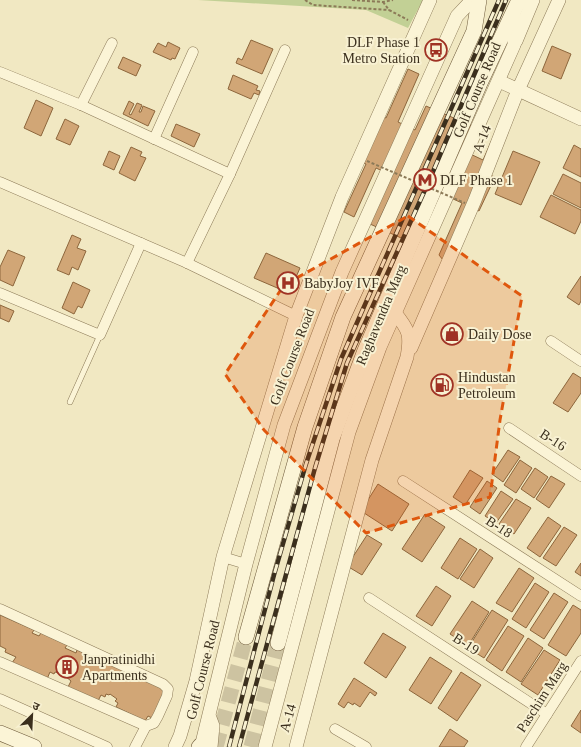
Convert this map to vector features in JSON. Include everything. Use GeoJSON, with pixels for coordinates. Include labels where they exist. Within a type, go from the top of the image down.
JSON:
{"type":"FeatureCollection","features":[{"type":"Feature","properties":{"kind":"main road"},"geometry":{"type":"LineString","coordinates":[[246,637],[304,427],[343,317],[474,31],[479,0]]}},
{"type":"Feature","properties":{"kind":"main road","name":"Raghavendra Marg"},"geometry":{"type":"LineString","coordinates":[[278,643],[332,439],[364,353],[480,83],[516,5]]}},
{"type":"Feature","properties":{"kind":"main road"},"geometry":{"type":"LineString","coordinates":[[0,733],[34,747]]}},
{"type":"Feature","properties":{"kind":"street"},"geometry":{"type":"LineString","coordinates":[[175,747],[196,681],[223,557],[296,316],[342,197],[430,0]]}},
{"type":"Feature","properties":{"kind":"street","name":"Golf Course Road"},"geometry":{"type":"LineString","coordinates":[[203,746],[209,715],[246,564],[284,425],[336,286],[456,18],[472,0]]}},
{"type":"Feature","properties":{"kind":"street"},"geometry":{"type":"LineString","coordinates":[[514,45],[534,0]]}},
{"type":"Feature","properties":{"kind":"street","name":"A-14"},"geometry":{"type":"LineString","coordinates":[[296,747],[372,460],[407,357],[476,200],[518,90],[559,0]]}},
{"type":"Feature","properties":{"kind":"street","name":"Golf Course Road"},"geometry":{"type":"LineString","coordinates":[[264,747],[349,432],[380,347],[514,45],[516,5]]}},
{"type":"Feature","properties":{"kind":"street"},"geometry":{"type":"LineString","coordinates":[[81,105],[112,43]]}},
{"type":"Feature","properties":{"kind":"street"},"geometry":{"type":"LineString","coordinates":[[186,263],[230,174],[285,50]]}},
{"type":"Feature","properties":{"kind":"street"},"geometry":{"type":"LineString","coordinates":[[154,139],[193,52]]}},
{"type":"Feature","properties":{"kind":"street"},"geometry":{"type":"LineString","coordinates":[[0,72],[81,105],[230,174]]}},
{"type":"Feature","properties":{"kind":"street"},"geometry":{"type":"LineString","coordinates":[[499,81],[581,119]]}},
{"type":"Feature","properties":{"kind":"street"},"geometry":{"type":"LineString","coordinates":[[0,182],[186,263],[296,316]]}},
{"type":"Feature","properties":{"kind":"street"},"geometry":{"type":"LineString","coordinates":[[0,293],[100,334],[141,243]]}},
{"type":"Feature","properties":{"kind":"street"},"geometry":{"type":"LineString","coordinates":[[396,313],[407,327],[410,340],[407,357]]}},
{"type":"Feature","properties":{"kind":"street"},"geometry":{"type":"LineString","coordinates":[[551,340],[581,361]]}},
{"type":"Feature","properties":{"kind":"street","name":"B-16"},"geometry":{"type":"LineString","coordinates":[[509,428],[581,476]]}},
{"type":"Feature","properties":{"kind":"street","name":"B-18"},"geometry":{"type":"LineString","coordinates":[[403,481],[581,596]]}},
{"type":"Feature","properties":{"kind":"street"},"geometry":{"type":"LineString","coordinates":[[223,557],[246,564]]}},
{"type":"Feature","properties":{"kind":"street","name":"B-19"},"geometry":{"type":"LineString","coordinates":[[369,598],[547,714]]}},
{"type":"Feature","properties":{"kind":"street"},"geometry":{"type":"LineString","coordinates":[[0,609],[163,684],[168,689],[167,696],[154,723],[146,726],[135,747]]}},
{"type":"Feature","properties":{"kind":"street"},"geometry":{"type":"LineString","coordinates":[[0,662],[146,726]]}},
{"type":"Feature","properties":{"kind":"street","name":"Paschim Marg"},"geometry":{"type":"LineString","coordinates":[[526,747],[580,663]]}},
{"type":"Feature","properties":{"kind":"street"},"geometry":{"type":"LineString","coordinates":[[0,699],[107,747]]}},
{"type":"Feature","properties":{"kind":"street"},"geometry":{"type":"LineString","coordinates":[[335,729],[366,747]]}},
{"type":"Feature","properties":{"kind":"street"},"geometry":{"type":"LineString","coordinates":[[256,747],[262,736],[268,732]]}},
{"type":"Feature","properties":{"kind":"lane"},"geometry":{"type":"LineString","coordinates":[[70,402],[100,334]]}},
{"type":"Feature","properties":{"kind":"path"},"geometry":{"type":"LineString","coordinates":[[305,0],[313,5],[389,10],[418,25]]}},
{"type":"Feature","properties":{"kind":"path"},"geometry":{"type":"LineString","coordinates":[[352,0],[383,2],[393,0]]}},
{"type":"Feature","properties":{"kind":"path"},"geometry":{"type":"LineString","coordinates":[[383,2],[389,10]]}},
{"type":"Feature","properties":{"kind":"path"},"geometry":{"type":"LineString","coordinates":[[367,161],[465,203]]}},
{"type":"Feature","properties":{"kind":"highlighted area"},"geometry":{"type":"Polygon","coordinates":[[[408,216],[522,296],[500,420],[490,497],[366,533],[264,430],[225,374],[284,285],[408,216]]]}},
{"type":"Feature","properties":{"kind":"green space"},"geometry":{"type":"Polygon","coordinates":[[[198,0],[423,0],[408,28],[366,10],[198,0]]]}},
{"type":"Feature","properties":{"kind":"building"},"geometry":{"type":"Polygon","coordinates":[[[251,40],[273,49],[262,74],[236,63],[238,58],[242,60],[251,40]]]}},
{"type":"Feature","properties":{"kind":"building"},"geometry":{"type":"Polygon","coordinates":[[[168,42],[180,48],[175,59],[172,58],[171,60],[153,52],[158,43],[166,47],[168,42]]]}},
{"type":"Feature","properties":{"kind":"building"},"geometry":{"type":"Polygon","coordinates":[[[552,46],[571,54],[561,79],[542,71],[552,46]]]}},
{"type":"Feature","properties":{"kind":"building"},"geometry":{"type":"Polygon","coordinates":[[[123,57],[141,65],[136,76],[118,68],[123,57]]]}},
{"type":"Feature","properties":{"kind":"building"},"geometry":{"type":"Polygon","coordinates":[[[408,69],[419,74],[398,122],[415,130],[426,106],[477,128],[466,152],[483,160],[503,115],[487,174],[495,177],[479,211],[471,207],[443,260],[439,255],[462,203],[451,198],[428,250],[370,224],[391,175],[376,168],[354,217],[344,212],[366,164],[361,162],[381,116],[386,118],[408,69]]]}},
{"type":"Feature","properties":{"kind":"building"},"geometry":{"type":"Polygon","coordinates":[[[233,75],[258,86],[256,90],[260,91],[259,95],[254,93],[251,99],[228,89],[233,75]]]}},
{"type":"Feature","properties":{"kind":"building"},"geometry":{"type":"Polygon","coordinates":[[[36,100],[53,108],[41,136],[24,128],[36,100]]]}},
{"type":"Feature","properties":{"kind":"building"},"geometry":{"type":"Polygon","coordinates":[[[129,101],[134,104],[129,114],[131,115],[137,103],[142,105],[139,112],[141,112],[143,106],[155,111],[148,126],[123,114],[129,101]]]}},
{"type":"Feature","properties":{"kind":"building"},"geometry":{"type":"Polygon","coordinates":[[[65,119],[79,126],[70,145],[56,139],[65,119]]]}},
{"type":"Feature","properties":{"kind":"building"},"geometry":{"type":"Polygon","coordinates":[[[176,124],[200,134],[194,147],[171,136],[176,124]]]}},
{"type":"Feature","properties":{"kind":"building"},"geometry":{"type":"Polygon","coordinates":[[[574,145],[581,149],[581,177],[563,168],[574,145]]]}},
{"type":"Feature","properties":{"kind":"building"},"geometry":{"type":"Polygon","coordinates":[[[131,147],[142,152],[140,156],[146,158],[135,181],[119,173],[131,147]]]}},
{"type":"Feature","properties":{"kind":"building"},"geometry":{"type":"Polygon","coordinates":[[[109,151],[120,156],[114,170],[103,165],[109,151]]]}},
{"type":"Feature","properties":{"kind":"building"},"geometry":{"type":"Polygon","coordinates":[[[513,151],[540,162],[521,205],[495,194],[513,151]]]}},
{"type":"Feature","properties":{"kind":"building"},"geometry":{"type":"Polygon","coordinates":[[[563,174],[581,183],[581,208],[553,194],[563,174]]]}},
{"type":"Feature","properties":{"kind":"building"},"geometry":{"type":"Polygon","coordinates":[[[551,195],[581,210],[581,221],[575,234],[540,217],[551,195]]]}},
{"type":"Feature","properties":{"kind":"building"},"geometry":{"type":"Polygon","coordinates":[[[72,235],[81,239],[77,248],[86,251],[78,270],[72,267],[69,275],[57,270],[72,235]]]}},
{"type":"Feature","properties":{"kind":"building"},"geometry":{"type":"Polygon","coordinates":[[[8,250],[25,257],[13,286],[0,280],[0,267],[8,250]]]}},
{"type":"Feature","properties":{"kind":"building"},"geometry":{"type":"Polygon","coordinates":[[[266,253],[300,268],[289,293],[254,278],[266,253]]]}},
{"type":"Feature","properties":{"kind":"building"},"geometry":{"type":"Polygon","coordinates":[[[581,276],[581,301],[579,305],[567,297],[581,276]]]}},
{"type":"Feature","properties":{"kind":"building"},"geometry":{"type":"Polygon","coordinates":[[[73,282],[90,290],[82,308],[78,306],[74,314],[62,308],[73,282]]]}},
{"type":"Feature","properties":{"kind":"building"},"geometry":{"type":"Polygon","coordinates":[[[0,305],[14,311],[9,322],[0,318],[0,305]]]}},
{"type":"Feature","properties":{"kind":"building"},"geometry":{"type":"Polygon","coordinates":[[[573,373],[581,378],[581,393],[568,412],[553,403],[573,373]]]}},
{"type":"Feature","properties":{"kind":"building"},"geometry":{"type":"Polygon","coordinates":[[[508,450],[520,457],[503,482],[492,474],[508,450]]]}},
{"type":"Feature","properties":{"kind":"building"},"geometry":{"type":"Polygon","coordinates":[[[520,460],[532,468],[516,493],[504,485],[520,460]]]}},
{"type":"Feature","properties":{"kind":"building"},"geometry":{"type":"Polygon","coordinates":[[[535,468],[548,477],[534,498],[521,489],[535,468]]]}},
{"type":"Feature","properties":{"kind":"building"},"geometry":{"type":"Polygon","coordinates":[[[470,470],[483,478],[465,505],[453,497],[470,470]]]}},
{"type":"Feature","properties":{"kind":"building"},"geometry":{"type":"Polygon","coordinates":[[[551,476],[565,484],[549,508],[536,499],[551,476]]]}},
{"type":"Feature","properties":{"kind":"building"},"geometry":{"type":"Polygon","coordinates":[[[487,481],[497,488],[480,514],[470,507],[487,481]]]}},
{"type":"Feature","properties":{"kind":"building"},"geometry":{"type":"Polygon","coordinates":[[[378,484],[409,504],[392,531],[361,511],[378,484]]]}},
{"type":"Feature","properties":{"kind":"building"},"geometry":{"type":"Polygon","coordinates":[[[501,491],[513,499],[496,523],[485,516],[501,491]]]}},
{"type":"Feature","properties":{"kind":"building"},"geometry":{"type":"Polygon","coordinates":[[[516,499],[531,508],[514,534],[499,524],[516,499]]]}},
{"type":"Feature","properties":{"kind":"building"},"geometry":{"type":"Polygon","coordinates":[[[425,514],[445,527],[422,562],[402,549],[425,514]]]}},
{"type":"Feature","properties":{"kind":"building"},"geometry":{"type":"Polygon","coordinates":[[[548,517],[561,526],[540,557],[527,548],[548,517]]]}},
{"type":"Feature","properties":{"kind":"building"},"geometry":{"type":"Polygon","coordinates":[[[564,527],[577,535],[556,566],[543,558],[564,527]]]}},
{"type":"Feature","properties":{"kind":"building"},"geometry":{"type":"Polygon","coordinates":[[[367,535],[382,544],[362,575],[347,566],[367,535]]]}},
{"type":"Feature","properties":{"kind":"building"},"geometry":{"type":"Polygon","coordinates":[[[460,538],[477,549],[458,579],[441,568],[460,538]]]}},
{"type":"Feature","properties":{"kind":"building"},"geometry":{"type":"Polygon","coordinates":[[[480,549],[493,558],[474,588],[460,579],[480,549]]]}},
{"type":"Feature","properties":{"kind":"building"},"geometry":{"type":"Polygon","coordinates":[[[581,563],[581,576],[575,572],[581,563]]]}},
{"type":"Feature","properties":{"kind":"building"},"geometry":{"type":"Polygon","coordinates":[[[519,568],[534,578],[512,612],[496,603],[519,568]]]}},
{"type":"Feature","properties":{"kind":"building"},"geometry":{"type":"Polygon","coordinates":[[[535,583],[549,592],[526,628],[512,619],[535,583]]]}},
{"type":"Feature","properties":{"kind":"building"},"geometry":{"type":"Polygon","coordinates":[[[436,586],[451,596],[432,626],[416,616],[436,586]]]}},
{"type":"Feature","properties":{"kind":"building"},"geometry":{"type":"Polygon","coordinates":[[[554,593],[568,602],[544,639],[530,630],[554,593]]]}},
{"type":"Feature","properties":{"kind":"building"},"geometry":{"type":"Polygon","coordinates":[[[472,601],[489,612],[468,646],[450,634],[472,601]]]}},
{"type":"Feature","properties":{"kind":"building"},"geometry":{"type":"Polygon","coordinates":[[[573,605],[581,610],[581,633],[566,656],[548,645],[573,605]]]}},
{"type":"Feature","properties":{"kind":"building"},"geometry":{"type":"Polygon","coordinates":[[[492,610],[508,620],[484,658],[468,648],[492,610]]]}},
{"type":"Feature","properties":{"kind":"building","name":"Janpratinidhi Apartments"},"geometry":{"type":"Polygon","coordinates":[[[0,615],[34,630],[32,633],[39,636],[41,633],[67,645],[65,648],[76,653],[77,650],[122,670],[120,673],[124,675],[126,671],[165,690],[152,718],[148,716],[145,721],[116,707],[118,703],[115,701],[117,699],[110,694],[106,694],[105,697],[101,695],[98,701],[68,687],[71,681],[65,676],[66,674],[60,671],[59,673],[55,672],[54,674],[50,672],[47,679],[12,663],[16,657],[5,652],[6,649],[0,646],[0,615]]]}},
{"type":"Feature","properties":{"kind":"building"},"geometry":{"type":"Polygon","coordinates":[[[508,626],[524,636],[502,671],[486,660],[508,626]]]}},
{"type":"Feature","properties":{"kind":"building"},"geometry":{"type":"Polygon","coordinates":[[[383,633],[406,647],[386,678],[364,663],[383,633]]]}},
{"type":"Feature","properties":{"kind":"building"},"geometry":{"type":"Polygon","coordinates":[[[528,638],[543,648],[521,682],[506,672],[528,638]]]}},
{"type":"Feature","properties":{"kind":"building"},"geometry":{"type":"Polygon","coordinates":[[[544,650],[560,660],[538,695],[521,684],[544,650]]]}},
{"type":"Feature","properties":{"kind":"building"},"geometry":{"type":"Polygon","coordinates":[[[430,657],[452,671],[431,704],[409,690],[430,657]]]}},
{"type":"Feature","properties":{"kind":"building"},"geometry":{"type":"Polygon","coordinates":[[[461,672],[481,685],[457,721],[438,708],[461,672]]]}},
{"type":"Feature","properties":{"kind":"building"},"geometry":{"type":"Polygon","coordinates":[[[354,678],[377,693],[375,696],[370,692],[360,707],[354,703],[353,705],[348,702],[344,708],[338,704],[354,678]]]}},
{"type":"Feature","properties":{"kind":"building"},"geometry":{"type":"Polygon","coordinates":[[[581,710],[581,733],[571,726],[581,710]]]}},
{"type":"Feature","properties":{"kind":"building"},"geometry":{"type":"Polygon","coordinates":[[[450,729],[468,741],[464,747],[439,747],[450,729]]]}},
{"type":"Feature","properties":{"kind":"tunnel"},"geometry":{"type":"LineString","coordinates":[[216,747],[246,637]]}},
{"type":"Feature","properties":{"kind":"tunnel"},"geometry":{"type":"LineString","coordinates":[[251,747],[278,643]]}},
{"type":"Feature","properties":{"kind":"railway"},"geometry":{"type":"LineString","coordinates":[[229,747],[274,575],[306,464],[341,359],[499,0]]}},
{"type":"Feature","properties":{"kind":"railway"},"geometry":{"type":"LineString","coordinates":[[239,747],[315,468],[347,363],[429,181],[506,0]]}},
{"type":"Feature","properties":{"kind":"place","name":"DLF Phase 1 Metro Station"},"geometry":{"type":"Point","coordinates":[436,50]}},
{"type":"Feature","properties":{"kind":"place","name":"DLF Phase 1"},"geometry":{"type":"Point","coordinates":[425,180]}},
{"type":"Feature","properties":{"kind":"place","name":"BabyJoy IVF"},"geometry":{"type":"Point","coordinates":[288,283]}},
{"type":"Feature","properties":{"kind":"place","name":"Daily Dose"},"geometry":{"type":"Point","coordinates":[452,334]}},
{"type":"Feature","properties":{"kind":"place","name":"Hindustan Petroleum"},"geometry":{"type":"Point","coordinates":[442,385]}},
{"type":"Feature","properties":{"kind":"place","name":"Janpratinidhi Apartments"},"geometry":{"type":"Point","coordinates":[67,667]}}]}
